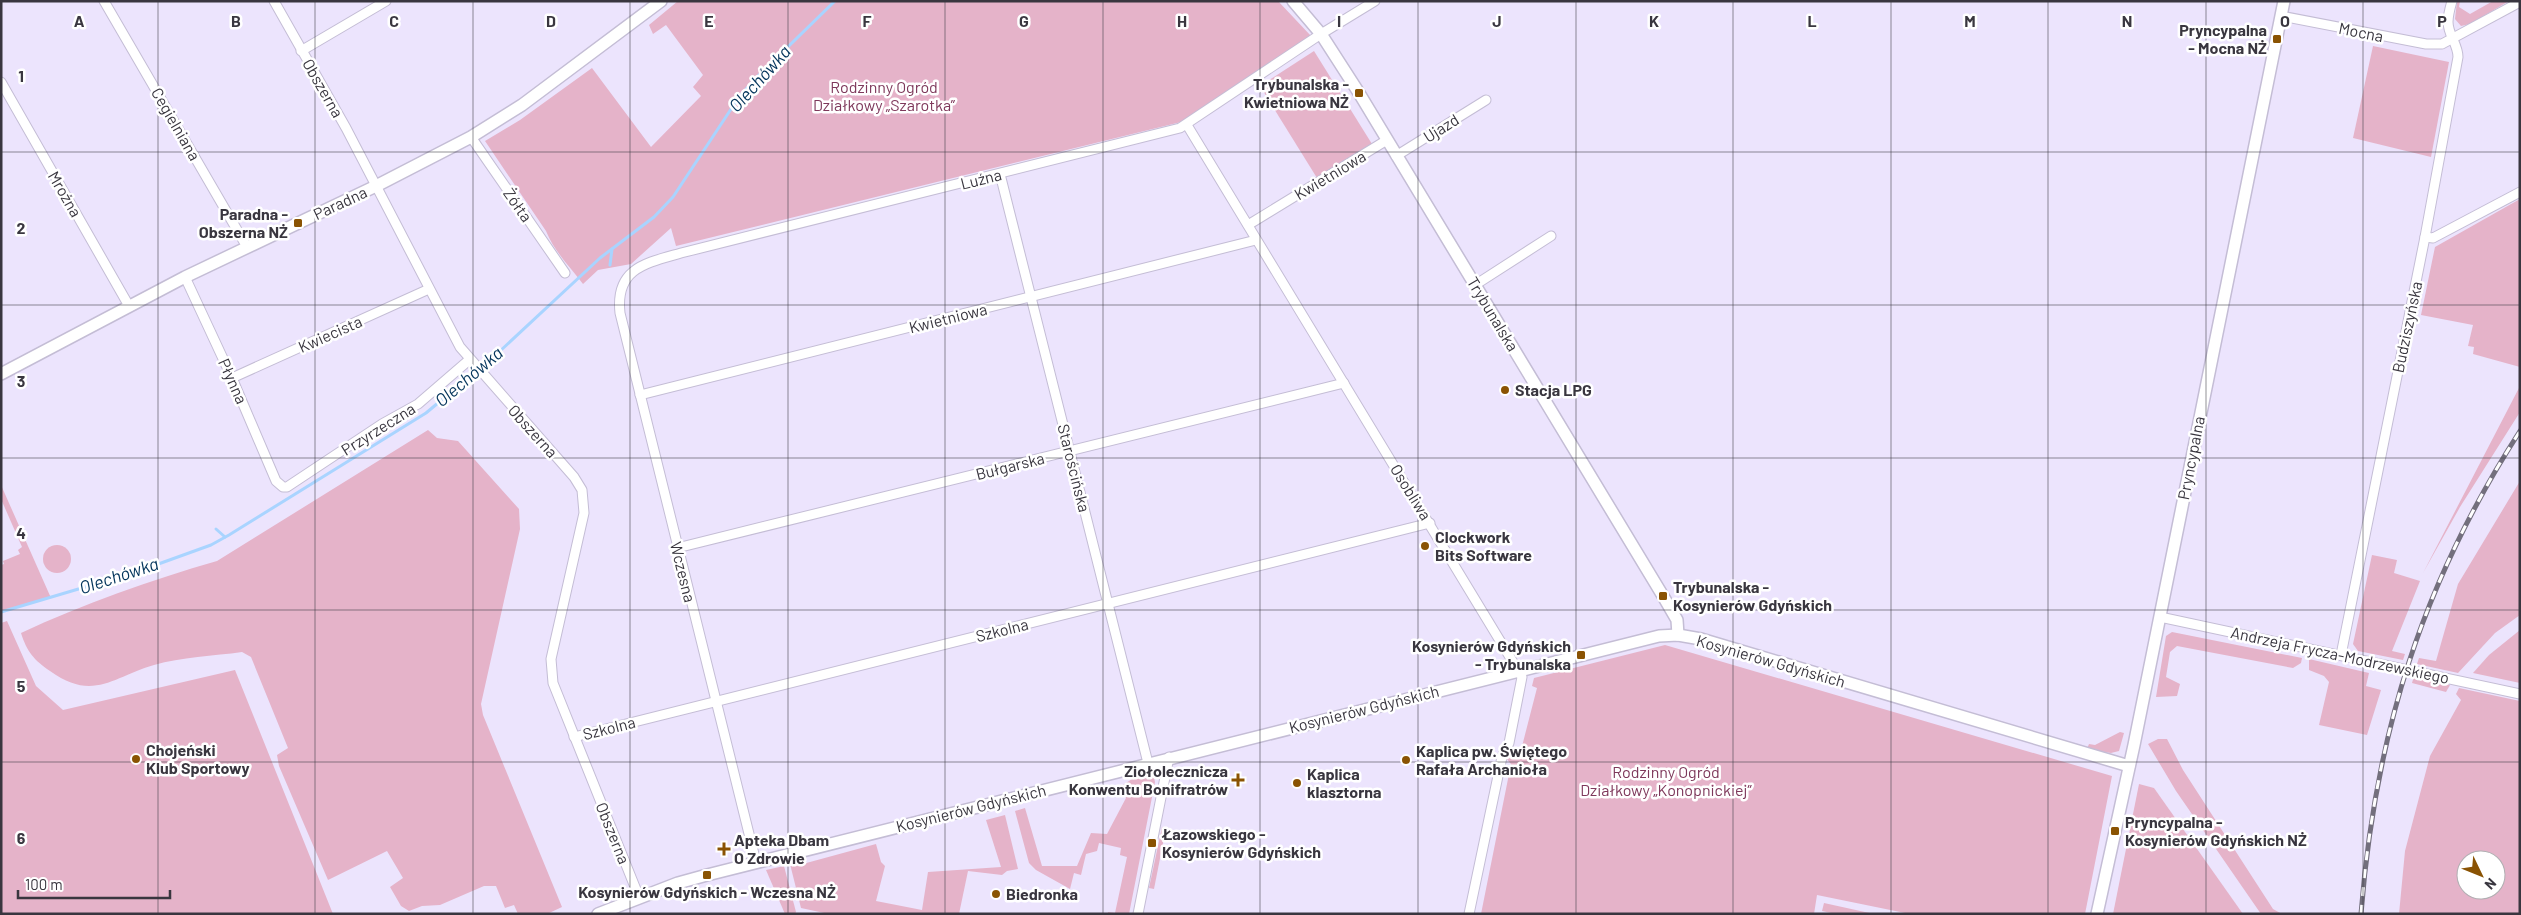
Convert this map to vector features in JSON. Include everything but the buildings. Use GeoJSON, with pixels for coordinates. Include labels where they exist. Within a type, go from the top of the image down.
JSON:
{"type":"FeatureCollection","features":[{"type":"Feature","properties":{"kind":"street","name":"Cegielniana"},"geometry":{"type":"LineString","coordinates":[[104,1],[247,247]]}},
{"type":"Feature","properties":{"kind":"street","name":"Obszerna"},"geometry":{"type":"LineString","coordinates":[[274,1],[346,128],[452,334],[471,362],[574,477],[584,498],[584,513],[551,659],[553,683],[639,897]]}},
{"type":"Feature","properties":{"kind":"street"},"geometry":{"type":"LineString","coordinates":[[301,51],[386,1]]}},
{"type":"Feature","properties":{"kind":"street","name":"Paradna"},"geometry":{"type":"LineString","coordinates":[[1,374],[185,277],[376,186],[471,137],[529,100],[661,1]]}},
{"type":"Feature","properties":{"kind":"street","name":"Trybunalska"},"geometry":{"type":"LineString","coordinates":[[1293,1],[1321,34],[1475,284],[1664,596],[1676,620],[1678,635]]}},
{"type":"Feature","properties":{"kind":"street","name":"Luźna"},"geometry":{"type":"LineString","coordinates":[[624,281],[637,268],[681,253],[1000,174],[1187,125],[1321,34],[1375,1]]}},
{"type":"Feature","properties":{"kind":"street","name":"Pryncypalna"},"geometry":{"type":"LineString","coordinates":[[2097,914],[2160,617],[2284,1]]}},
{"type":"Feature","properties":{"kind":"street","name":"Budziszyńska"},"geometry":{"type":"LineString","coordinates":[[2342,655],[2425,237],[2458,57],[2458,47],[2448,21],[2452,1]]}},
{"type":"Feature","properties":{"kind":"street"},"geometry":{"type":"LineString","coordinates":[[2453,38],[2520,2]]}},
{"type":"Feature","properties":{"kind":"street","name":"Mocna"},"geometry":{"type":"LineString","coordinates":[[2281,16],[2426,44],[2442,44],[2453,38]]}},
{"type":"Feature","properties":{"kind":"street","name":"Mroźna"},"geometry":{"type":"LineString","coordinates":[[1,82],[129,306]]}},
{"type":"Feature","properties":{"kind":"street","name":"Ujazd"},"geometry":{"type":"LineString","coordinates":[[1396,156],[1486,100]]}},
{"type":"Feature","properties":{"kind":"street","name":"Osobliwa"},"geometry":{"type":"LineString","coordinates":[[1187,125],[1519,670],[1523,681],[1508,742],[1502,757],[1469,914]]}},
{"type":"Feature","properties":{"kind":"street","name":"Żółta"},"geometry":{"type":"LineString","coordinates":[[471,137],[565,273]]}},
{"type":"Feature","properties":{"kind":"street","name":"Kwietniowa"},"geometry":{"type":"LineString","coordinates":[[1248,225],[1387,140]]}},
{"type":"Feature","properties":{"kind":"street","name":"Starościńska"},"geometry":{"type":"LineString","coordinates":[[1000,174],[1148,763]]}},
{"type":"Feature","properties":{"kind":"street"},"geometry":{"type":"LineString","coordinates":[[2425,237],[2433,238],[2520,192]]}},
{"type":"Feature","properties":{"kind":"street"},"geometry":{"type":"LineString","coordinates":[[1475,284],[1551,236]]}},
{"type":"Feature","properties":{"kind":"street","name":"Kwietniowa"},"geometry":{"type":"LineString","coordinates":[[640,395],[1256,240]]}},
{"type":"Feature","properties":{"kind":"street","name":"Płynna"},"geometry":{"type":"LineString","coordinates":[[185,277],[232,378],[276,481],[280,486]]}},
{"type":"Feature","properties":{"kind":"street","name":"Wczesna"},"geometry":{"type":"LineString","coordinates":[[624,281],[619,303],[620,313],[756,862]]}},
{"type":"Feature","properties":{"kind":"street","name":"Kwiecista"},"geometry":{"type":"LineString","coordinates":[[232,378],[429,290]]}},
{"type":"Feature","properties":{"kind":"street","name":"Przyrzeczna"},"geometry":{"type":"LineString","coordinates":[[280,486],[287,487],[382,424],[418,404],[471,362]]}},
{"type":"Feature","properties":{"kind":"street","name":"Bułgarska"},"geometry":{"type":"LineString","coordinates":[[677,548],[1344,383]]}},
{"type":"Feature","properties":{"kind":"street","name":"Szkolna"},"geometry":{"type":"LineString","coordinates":[[574,737],[1430,524]]}},
{"type":"Feature","properties":{"kind":"street","name":"Andrzeja Frycza-Modrzewskiego"},"geometry":{"type":"LineString","coordinates":[[2160,617],[2520,694]]}},
{"type":"Feature","properties":{"kind":"street","name":"Kosynierów Gdyńskich"},"geometry":{"type":"LineString","coordinates":[[598,914],[678,883],[756,862],[1638,640],[1678,635],[1700,639],[2129,766]]}},
{"type":"Feature","properties":{"kind":"street"},"geometry":{"type":"LineString","coordinates":[[1138,914],[1169,757]]}},
{"type":"Feature","properties":{"kind":"green space","name":"Rodzinny Ogród Działkowy „Szarotka”"},"geometry":{"type":"Polygon","coordinates":[[[678,1],[1278,1],[1311,36],[1185,121],[676,246],[671,228],[631,264],[598,270],[583,284],[558,252],[546,231],[485,141],[520,120],[592,68],[651,147],[701,96],[693,87],[703,75],[666,25],[653,34],[649,25],[678,1]]]}},
{"type":"Feature","properties":{"kind":"green space"},"geometry":{"type":"Polygon","coordinates":[[[2457,1],[2460,1],[2459,7],[2470,14],[2493,1],[2509,1],[2470,24],[2461,26],[2455,19],[2457,1]]]}},
{"type":"Feature","properties":{"kind":"green space"},"geometry":{"type":"Polygon","coordinates":[[[2373,46],[2449,62],[2431,157],[2353,138],[2373,46]]]}},
{"type":"Feature","properties":{"kind":"green space"},"geometry":{"type":"Polygon","coordinates":[[[1314,51],[1372,144],[1317,178],[1260,86],[1314,51]]]}},
{"type":"Feature","properties":{"kind":"green space"},"geometry":{"type":"Polygon","coordinates":[[[2520,199],[2520,367],[2473,354],[2474,347],[2468,346],[2473,325],[2421,315],[2435,247],[2520,199]]]}},
{"type":"Feature","properties":{"kind":"green space"},"geometry":{"type":"Polygon","coordinates":[[[2520,386],[2520,412],[2460,507],[2423,573],[2520,386]]]}},
{"type":"Feature","properties":{"kind":"green space"},"geometry":{"type":"Polygon","coordinates":[[[428,430],[437,438],[458,441],[519,509],[520,529],[481,704],[483,715],[562,907],[547,914],[518,914],[514,905],[505,908],[496,886],[484,886],[440,905],[422,906],[409,911],[401,906],[390,887],[403,878],[387,851],[328,880],[279,766],[277,755],[288,748],[251,657],[242,652],[164,662],[103,684],[79,685],[65,680],[40,663],[32,655],[21,633],[118,593],[217,561],[428,430]]]}},
{"type":"Feature","properties":{"kind":"green space"},"geometry":{"type":"Polygon","coordinates":[[[2520,481],[2520,615],[2495,633],[2458,673],[2417,664],[2419,658],[2436,661],[2458,584],[2520,481]]]}},
{"type":"Feature","properties":{"kind":"green space"},"geometry":{"type":"Polygon","coordinates":[[[1,485],[51,598],[1,611],[1,565],[4,564],[3,561],[20,554],[18,550],[22,547],[1,499],[1,485]]]}},
{"type":"Feature","properties":{"kind":"green space"},"geometry":{"type":"Polygon","coordinates":[[[57,545],[67,549],[71,559],[67,569],[57,573],[47,569],[43,559],[47,549],[57,545]]]}},
{"type":"Feature","properties":{"kind":"green space"},"geometry":{"type":"Polygon","coordinates":[[[2372,555],[2397,560],[2394,573],[2420,581],[2392,651],[2405,654],[2403,660],[2358,651],[2353,644],[2372,555]]]}},
{"type":"Feature","properties":{"kind":"green space","name":"Chojeński Klub Sportowy"},"geometry":{"type":"Polygon","coordinates":[[[7,621],[36,686],[63,710],[235,670],[333,914],[1,914],[1,623],[7,621]]]}},
{"type":"Feature","properties":{"kind":"green space"},"geometry":{"type":"Polygon","coordinates":[[[2520,630],[2520,683],[2473,673],[2489,655],[2520,630]]]}},
{"type":"Feature","properties":{"kind":"green space"},"geometry":{"type":"Polygon","coordinates":[[[2172,632],[2302,658],[2301,663],[2293,668],[2177,646],[2170,652],[2166,677],[2180,684],[2177,696],[2156,697],[2166,636],[2172,632]]]}},
{"type":"Feature","properties":{"kind":"green space","name":"Rodzinny Ogród Działkowy „Konopnickiej”"},"geometry":{"type":"Polygon","coordinates":[[[1665,645],[2112,776],[2085,914],[1910,914],[1817,895],[1814,914],[1481,914],[1511,764],[1505,757],[1508,755],[1519,758],[1537,688],[1532,686],[1534,678],[1665,645]]]}},
{"type":"Feature","properties":{"kind":"green space"},"geometry":{"type":"Polygon","coordinates":[[[2309,659],[2369,673],[2366,686],[2381,690],[2367,735],[2319,725],[2329,682],[2324,676],[2309,670],[2309,659]]]}},
{"type":"Feature","properties":{"kind":"green space"},"geometry":{"type":"Polygon","coordinates":[[[2414,676],[2450,685],[2446,692],[2412,683],[2414,676]]]}},
{"type":"Feature","properties":{"kind":"green space"},"geometry":{"type":"Polygon","coordinates":[[[2459,688],[2520,701],[2520,914],[2399,914],[2405,851],[2430,756],[2461,700],[2456,694],[2459,688]]]}},
{"type":"Feature","properties":{"kind":"green space"},"geometry":{"type":"Polygon","coordinates":[[[2120,732],[2124,733],[2119,751],[2111,753],[2087,749],[2089,744],[2095,745],[2120,732]]]}},
{"type":"Feature","properties":{"kind":"green space"},"geometry":{"type":"Polygon","coordinates":[[[2158,739],[2167,739],[2183,770],[2273,909],[2282,914],[2261,914],[2176,791],[2148,744],[2158,739]]]}},
{"type":"Feature","properties":{"kind":"green space"},"geometry":{"type":"Polygon","coordinates":[[[1148,775],[1154,778],[1155,782],[1129,914],[1108,914],[1108,912],[1115,913],[1127,857],[1120,855],[1121,848],[1099,843],[1097,851],[1086,854],[1081,875],[1074,873],[1070,889],[1036,870],[1029,863],[1015,811],[1025,808],[1042,866],[1077,866],[1091,833],[1107,834],[1126,798],[1123,785],[1132,779],[1148,775]]]}},
{"type":"Feature","properties":{"kind":"green space"},"geometry":{"type":"Polygon","coordinates":[[[2139,784],[2154,788],[2243,914],[2113,914],[2139,784]]]}},
{"type":"Feature","properties":{"kind":"green space"},"geometry":{"type":"Polygon","coordinates":[[[1005,815],[1018,869],[1007,871],[1002,875],[968,871],[959,914],[829,914],[801,908],[790,864],[799,865],[876,844],[881,862],[885,866],[876,901],[922,910],[928,872],[1001,867],[986,820],[1005,815]]]}},
{"type":"Feature","properties":{"kind":"green space"},"geometry":{"type":"Polygon","coordinates":[[[1162,827],[1166,828],[1154,889],[1149,888],[1162,827]]]}},
{"type":"Feature","properties":{"kind":"green space"},"geometry":{"type":"Polygon","coordinates":[[[784,866],[795,914],[785,914],[766,870],[784,866]]]}},
{"type":"Feature","properties":{"kind":"green space"},"geometry":{"type":"Polygon","coordinates":[[[1824,903],[1874,914],[1836,914],[1822,911],[1824,903]]]}},
{"type":"Feature","properties":{"kind":"waterway","name":"Olechówka"},"geometry":{"type":"LineString","coordinates":[[1,612],[139,571],[211,545],[426,413],[499,352],[600,258],[654,217],[673,197],[739,97],[835,1]]}},
{"type":"Feature","properties":{"kind":"waterway"},"geometry":{"type":"LineString","coordinates":[[610,265],[612,249]]}},
{"type":"Feature","properties":{"kind":"waterway"},"geometry":{"type":"LineString","coordinates":[[216,529],[225,537]]}},
{"type":"Feature","properties":{"kind":"railway"},"geometry":{"type":"LineString","coordinates":[[2361,914],[2368,848],[2378,784],[2392,722],[2409,662],[2430,603],[2456,545],[2486,488],[2520,431]]}},
{"type":"Feature","properties":{"kind":"place","name":"Pryncypalna - Mocna NŻ"},"geometry":{"type":"Point","coordinates":[2277,39]}},
{"type":"Feature","properties":{"kind":"place","name":"Trybunalska - Kwietniowa NŻ"},"geometry":{"type":"Point","coordinates":[1359,93]}},
{"type":"Feature","properties":{"kind":"place","name":"Paradna - Obszerna NŻ"},"geometry":{"type":"Point","coordinates":[298,223]}},
{"type":"Feature","properties":{"kind":"place","name":"Stacja LPG"},"geometry":{"type":"Point","coordinates":[1505,390]}},
{"type":"Feature","properties":{"kind":"place","name":"Clockwork Bits Software"},"geometry":{"type":"Point","coordinates":[1425,546]}},
{"type":"Feature","properties":{"kind":"place","name":"Trybunalska - Kosynierów Gdyńskich"},"geometry":{"type":"Point","coordinates":[1663,596]}},
{"type":"Feature","properties":{"kind":"place","name":"Kosynierów Gdyńskich - Trybunalska"},"geometry":{"type":"Point","coordinates":[1581,655]}},
{"type":"Feature","properties":{"kind":"place","name":"Chojeński Klub Sportowy"},"geometry":{"type":"Point","coordinates":[136,759]}},
{"type":"Feature","properties":{"kind":"place","name":"Kaplica pw. Świętego Rafała Archanioła"},"geometry":{"type":"Point","coordinates":[1406,760]}},
{"type":"Feature","properties":{"kind":"place","name":"Ziołolecznicza Konwentu Bonifratrów"},"geometry":{"type":"Point","coordinates":[1238,780]}},
{"type":"Feature","properties":{"kind":"place","name":"Kaplica klasztorna"},"geometry":{"type":"Point","coordinates":[1297,783]}},
{"type":"Feature","properties":{"kind":"place","name":"Pryncypalna - Kosynierów Gdyńskich NŻ"},"geometry":{"type":"Point","coordinates":[2115,831]}},
{"type":"Feature","properties":{"kind":"place","name":"Łazowskiego - Kosynierów Gdyńskich"},"geometry":{"type":"Point","coordinates":[1152,843]}},
{"type":"Feature","properties":{"kind":"place","name":"Apteka Dbam O Zdrowie"},"geometry":{"type":"Point","coordinates":[724,849]}},
{"type":"Feature","properties":{"kind":"place","name":"Kosynierów Gdyńskich - Wczesna NŻ"},"geometry":{"type":"Point","coordinates":[707,875]}},
{"type":"Feature","properties":{"kind":"place","name":"Biedronka"},"geometry":{"type":"Point","coordinates":[996,894]}}]}
